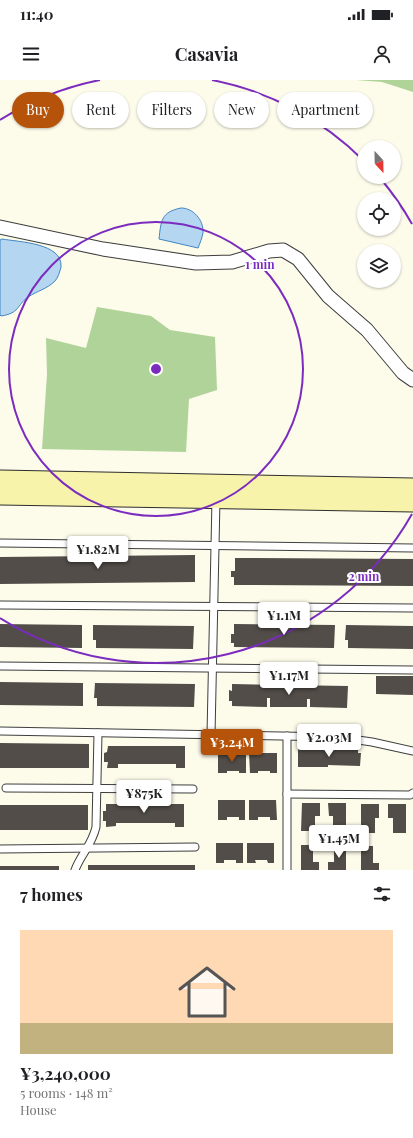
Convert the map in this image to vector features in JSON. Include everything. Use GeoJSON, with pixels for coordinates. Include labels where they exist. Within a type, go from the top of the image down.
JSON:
{"type":"FeatureCollection","features":[{"type":"Feature","properties":{"kind":"main road"},"geometry":{"type":"LineString","coordinates":[[0,480],[413,488]]}},
{"type":"Feature","properties":{"kind":"main road"},"geometry":{"type":"LineString","coordinates":[[0,495],[413,502]]}},
{"type":"Feature","properties":{"kind":"street"},"geometry":{"type":"LineString","coordinates":[[0,227],[103,249],[196,263],[232,262],[269,251],[282,250],[298,259],[328,296],[367,330],[403,373],[413,380]]}},
{"type":"Feature","properties":{"kind":"lane"},"geometry":{"type":"LineString","coordinates":[[211,735],[216,499]]}},
{"type":"Feature","properties":{"kind":"lane"},"geometry":{"type":"LineString","coordinates":[[0,543],[413,548]]}},
{"type":"Feature","properties":{"kind":"lane"},"geometry":{"type":"LineString","coordinates":[[0,605],[413,608]]}},
{"type":"Feature","properties":{"kind":"lane"},"geometry":{"type":"LineString","coordinates":[[0,666],[413,670]]}},
{"type":"Feature","properties":{"kind":"lane"},"geometry":{"type":"LineString","coordinates":[[0,731],[348,738],[413,751]]}},
{"type":"Feature","properties":{"kind":"lane"},"geometry":{"type":"LineString","coordinates":[[75,870],[95,833],[97,821],[98,733]]}},
{"type":"Feature","properties":{"kind":"lane"},"geometry":{"type":"LineString","coordinates":[[287,736],[287,870]]}},
{"type":"Feature","properties":{"kind":"lane"},"geometry":{"type":"LineString","coordinates":[[6,788],[193,789]]}},
{"type":"Feature","properties":{"kind":"lane"},"geometry":{"type":"LineString","coordinates":[[287,794],[410,795],[413,793]]}},
{"type":"Feature","properties":{"kind":"lane"},"geometry":{"type":"LineString","coordinates":[[0,849],[195,847]]}},
{"type":"Feature","properties":{"kind":"green space"},"geometry":{"type":"Polygon","coordinates":[[[356,80],[413,80],[413,92],[382,82],[356,80]]]}},
{"type":"Feature","properties":{"kind":"green space"},"geometry":{"type":"Polygon","coordinates":[[[97,307],[151,316],[170,330],[215,337],[217,390],[189,399],[186,452],[42,449],[47,374],[46,338],[86,348],[97,307]]]}},
{"type":"Feature","properties":{"kind":"water"},"geometry":{"type":"Polygon","coordinates":[[[181,208],[190,210],[200,219],[203,233],[198,248],[159,239],[160,227],[163,218],[169,212],[181,208]]]}},
{"type":"Feature","properties":{"kind":"water"},"geometry":{"type":"Polygon","coordinates":[[[2,239],[29,243],[48,248],[60,259],[61,267],[57,278],[52,284],[28,297],[12,313],[1,316],[0,240],[2,239]]]}},
{"type":"Feature","properties":{"kind":"building"},"geometry":{"type":"Polygon","coordinates":[[[195,555],[195,582],[0,584],[0,557],[195,555]]]}},
{"type":"Feature","properties":{"kind":"building"},"geometry":{"type":"Polygon","coordinates":[[[235,558],[413,559],[413,586],[234,585],[234,577],[231,577],[231,571],[235,571],[235,558]]]}},
{"type":"Feature","properties":{"kind":"building"},"geometry":{"type":"Polygon","coordinates":[[[0,624],[82,625],[82,648],[0,647],[0,624]]]}},
{"type":"Feature","properties":{"kind":"building"},"geometry":{"type":"Polygon","coordinates":[[[234,624],[335,625],[334,648],[234,647],[234,643],[231,643],[231,634],[234,634],[234,624]]]}},
{"type":"Feature","properties":{"kind":"building"},"geometry":{"type":"Polygon","coordinates":[[[93,625],[194,626],[193,649],[96,648],[96,640],[93,640],[93,625]]]}},
{"type":"Feature","properties":{"kind":"building"},"geometry":{"type":"Polygon","coordinates":[[[346,625],[413,626],[413,649],[348,648],[348,640],[345,640],[346,625]]]}},
{"type":"Feature","properties":{"kind":"building"},"geometry":{"type":"Polygon","coordinates":[[[376,676],[413,676],[413,695],[376,694],[376,676]]]}},
{"type":"Feature","properties":{"kind":"building"},"geometry":{"type":"Polygon","coordinates":[[[0,682],[83,683],[83,706],[0,705],[0,682]]]}},
{"type":"Feature","properties":{"kind":"building"},"geometry":{"type":"Polygon","coordinates":[[[95,683],[195,684],[194,707],[97,706],[97,698],[94,698],[95,683]]]}},
{"type":"Feature","properties":{"kind":"building"},"geometry":{"type":"Polygon","coordinates":[[[232,684],[348,686],[347,708],[310,707],[310,699],[307,699],[307,707],[270,707],[270,698],[267,698],[267,707],[232,706],[232,701],[229,701],[229,690],[232,691],[232,684]]]}},
{"type":"Feature","properties":{"kind":"building"},"geometry":{"type":"Polygon","coordinates":[[[0,743],[89,744],[89,768],[0,768],[0,743]]]}},
{"type":"Feature","properties":{"kind":"building"},"geometry":{"type":"Polygon","coordinates":[[[108,746],[185,746],[185,768],[176,768],[176,764],[118,764],[118,768],[107,768],[108,762],[104,762],[104,753],[107,752],[108,746]]]}},
{"type":"Feature","properties":{"kind":"building"},"geometry":{"type":"Polygon","coordinates":[[[341,747],[358,748],[358,753],[361,753],[360,766],[328,765],[328,767],[298,767],[298,749],[341,750],[341,747]]]}},
{"type":"Feature","properties":{"kind":"building"},"geometry":{"type":"Polygon","coordinates":[[[218,753],[246,753],[246,773],[239,773],[239,771],[227,771],[227,773],[218,773],[218,753]]]}},
{"type":"Feature","properties":{"kind":"building"},"geometry":{"type":"Polygon","coordinates":[[[249,753],[277,753],[277,773],[270,773],[270,771],[258,771],[258,773],[250,773],[249,753]]]}},
{"type":"Feature","properties":{"kind":"building"},"geometry":{"type":"Polygon","coordinates":[[[218,800],[245,800],[245,820],[239,820],[239,817],[227,817],[227,820],[218,820],[218,800]]]}},
{"type":"Feature","properties":{"kind":"building"},"geometry":{"type":"Polygon","coordinates":[[[249,800],[276,800],[277,820],[270,820],[270,817],[258,817],[258,820],[249,820],[249,800]]]}},
{"type":"Feature","properties":{"kind":"building"},"geometry":{"type":"Polygon","coordinates":[[[302,803],[320,803],[320,816],[315,816],[315,831],[301,831],[302,803]]]}},
{"type":"Feature","properties":{"kind":"building"},"geometry":{"type":"Polygon","coordinates":[[[328,803],[346,803],[346,831],[333,831],[333,816],[329,816],[328,803]]]}},
{"type":"Feature","properties":{"kind":"building"},"geometry":{"type":"Polygon","coordinates":[[[106,804],[184,804],[184,827],[175,827],[175,823],[116,823],[116,826],[106,827],[106,821],[103,821],[103,811],[106,811],[106,804]]]}},
{"type":"Feature","properties":{"kind":"building"},"geometry":{"type":"Polygon","coordinates":[[[361,804],[379,804],[379,818],[375,818],[375,833],[361,833],[361,804]]]}},
{"type":"Feature","properties":{"kind":"building"},"geometry":{"type":"Polygon","coordinates":[[[388,804],[406,804],[406,833],[393,833],[393,818],[388,818],[388,804]]]}},
{"type":"Feature","properties":{"kind":"building"},"geometry":{"type":"Polygon","coordinates":[[[0,805],[88,805],[88,830],[0,830],[0,805]]]}},
{"type":"Feature","properties":{"kind":"building"},"geometry":{"type":"Polygon","coordinates":[[[216,843],[243,843],[243,863],[236,863],[236,860],[224,860],[224,863],[216,863],[216,843]]]}},
{"type":"Feature","properties":{"kind":"building"},"geometry":{"type":"Polygon","coordinates":[[[247,843],[274,843],[274,863],[268,863],[267,860],[255,860],[256,863],[247,863],[247,843]]]}},
{"type":"Feature","properties":{"kind":"building"},"geometry":{"type":"Polygon","coordinates":[[[301,845],[313,845],[313,862],[319,862],[319,870],[301,870],[301,845]]]}},
{"type":"Feature","properties":{"kind":"building"},"geometry":{"type":"Polygon","coordinates":[[[334,845],[346,845],[346,870],[328,870],[328,862],[334,862],[334,845]]]}},
{"type":"Feature","properties":{"kind":"building"},"geometry":{"type":"Polygon","coordinates":[[[361,846],[373,846],[373,863],[379,863],[379,870],[361,870],[361,846]]]}},
{"type":"Feature","properties":{"kind":"building"},"geometry":{"type":"Polygon","coordinates":[[[88,865],[195,865],[195,870],[88,870],[88,865]]]}},
{"type":"Feature","properties":{"kind":"building"},"geometry":{"type":"Polygon","coordinates":[[[0,866],[59,866],[59,870],[0,870],[0,866]]]}}]}
